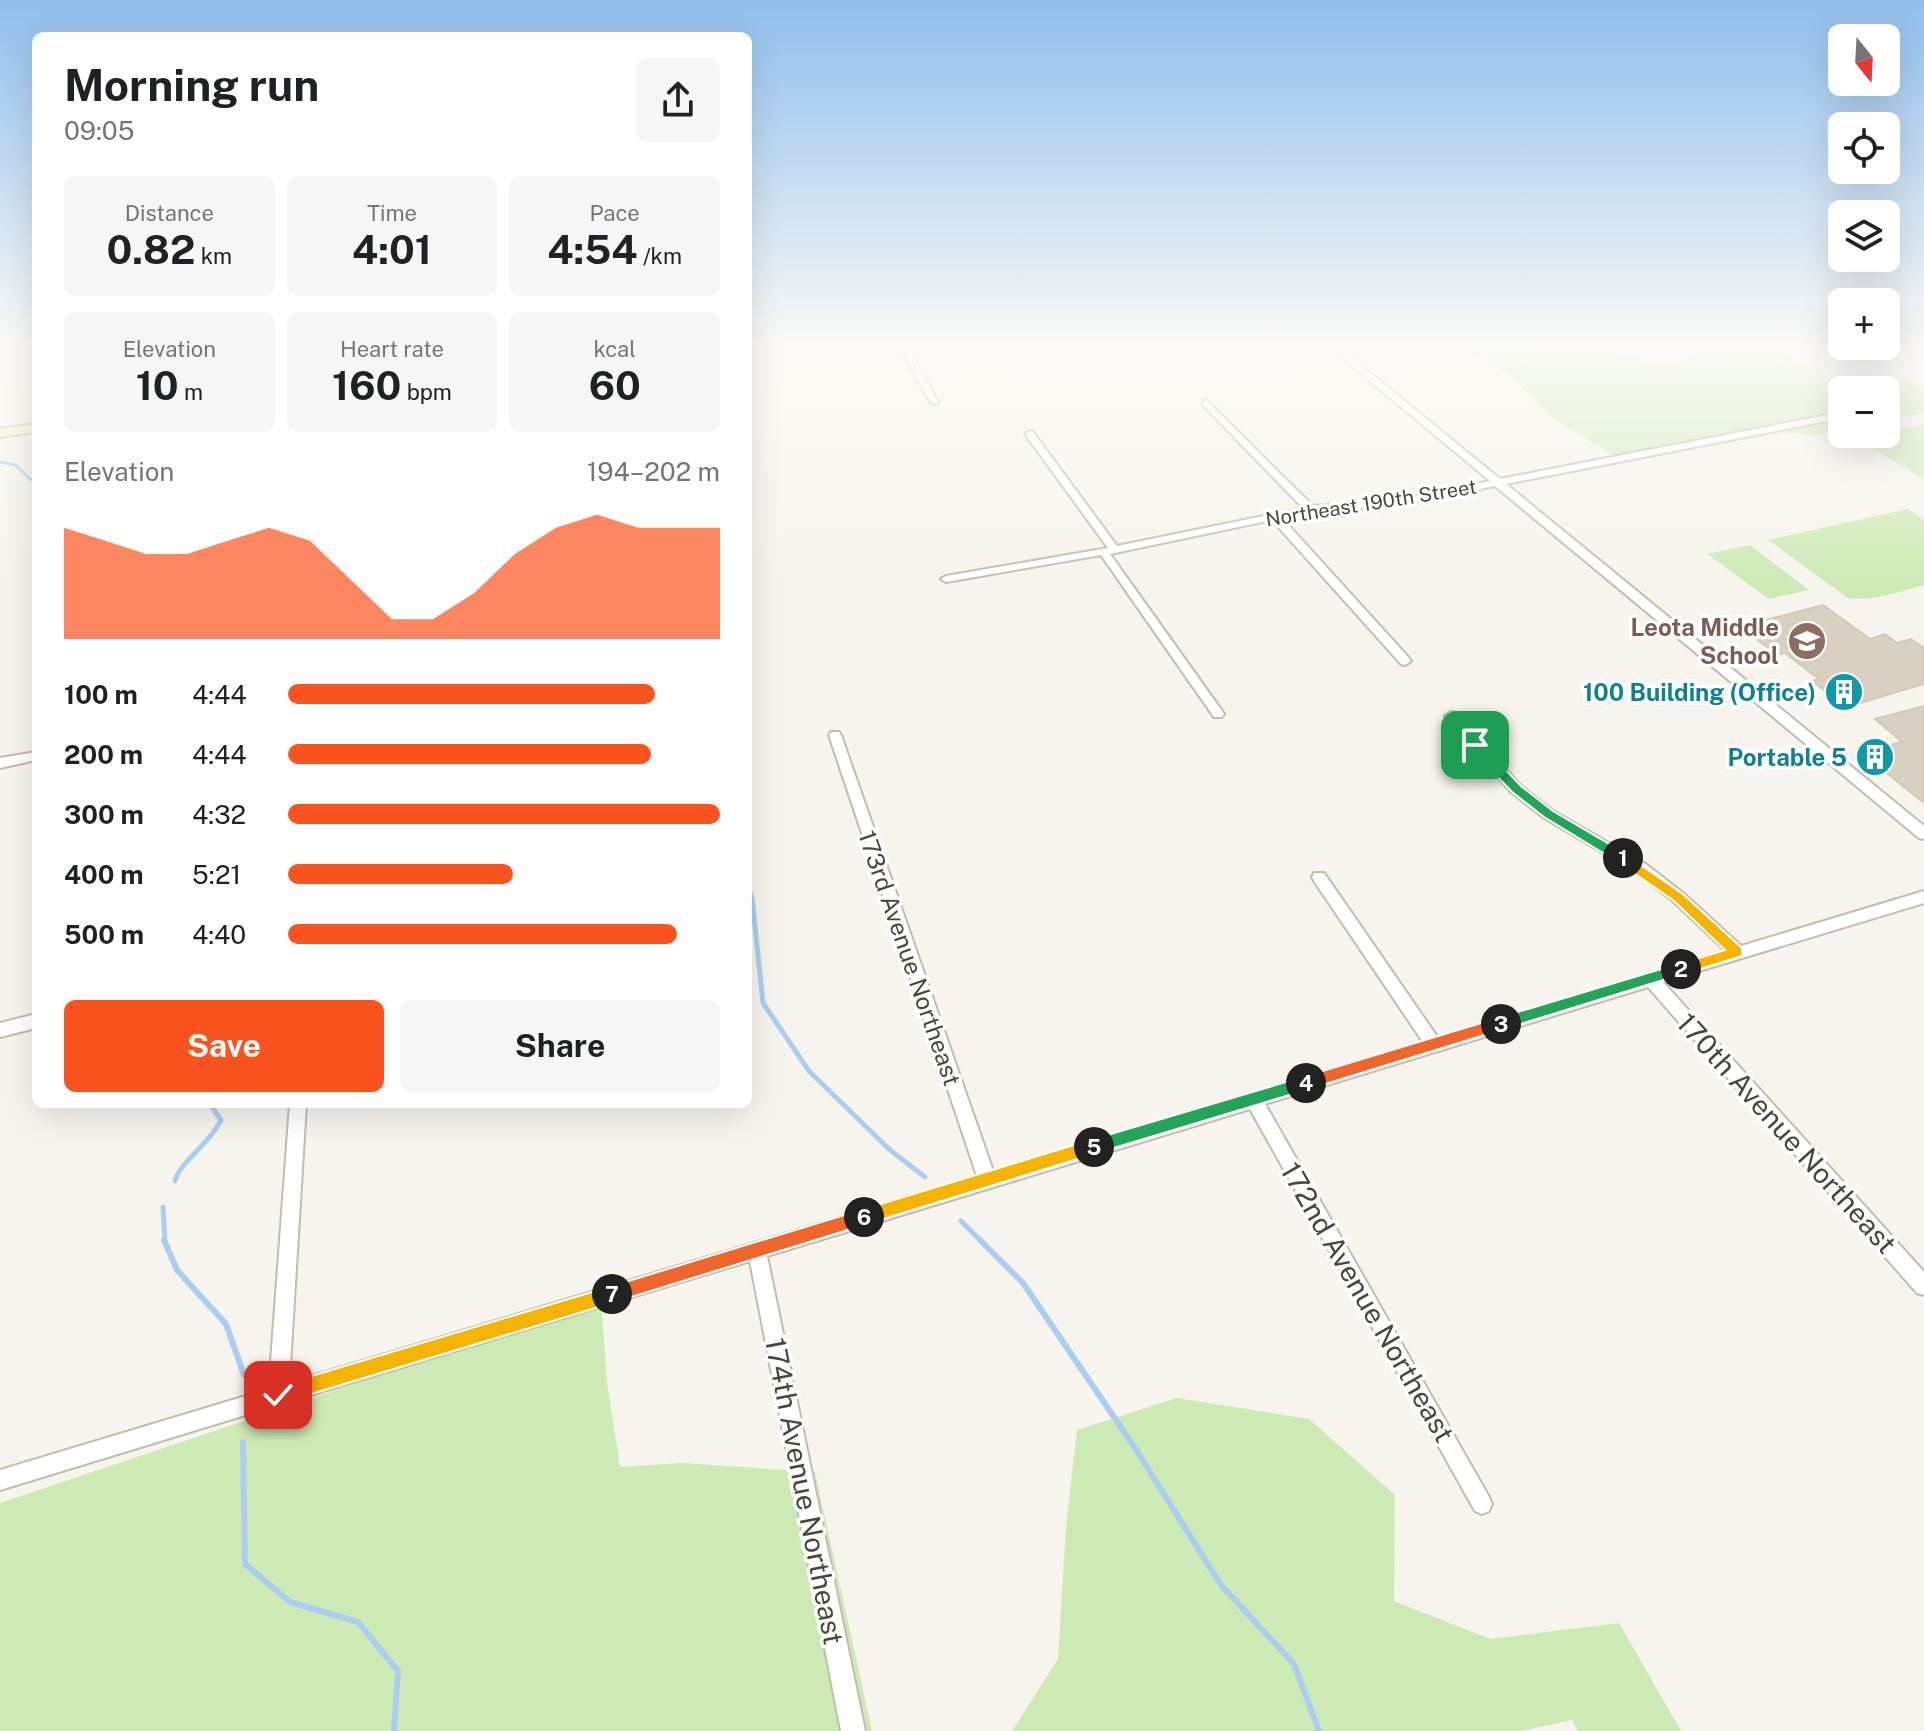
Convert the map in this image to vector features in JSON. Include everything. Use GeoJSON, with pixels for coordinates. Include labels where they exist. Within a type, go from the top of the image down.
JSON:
{"type":"FeatureCollection","features":[{"type":"Feature","properties":{"kind":"main road"},"geometry":{"type":"LineString","coordinates":[[0,433],[32,429]]}},
{"type":"Feature","properties":{"kind":"street"},"geometry":{"type":"LineString","coordinates":[[1227,425],[1310,509]]}},
{"type":"Feature","properties":{"kind":"street"},"geometry":{"type":"LineString","coordinates":[[1428,425],[1924,834]]}},
{"type":"Feature","properties":{"kind":"street","name":"Northeast 190th Street"},"geometry":{"type":"LineString","coordinates":[[946,579],[1110,551],[1310,509],[1400,502],[1792,425]]}},
{"type":"Feature","properties":{"kind":"street"},"geometry":{"type":"LineString","coordinates":[[1030,434],[1218,714]]}},
{"type":"Feature","properties":{"kind":"street"},"geometry":{"type":"LineString","coordinates":[[1275,517],[1405,661]]}},
{"type":"Feature","properties":{"kind":"street"},"geometry":{"type":"LineString","coordinates":[[1451,716],[1516,789],[1548,814],[1642,869],[1678,897],[1737,952]]}},
{"type":"Feature","properties":{"kind":"street","name":"173rd Avenue Northeast"},"geometry":{"type":"LineString","coordinates":[[835,735],[987,1179]]}},
{"type":"Feature","properties":{"kind":"street"},"geometry":{"type":"LineString","coordinates":[[0,763],[32,757]]}},
{"type":"Feature","properties":{"kind":"street"},"geometry":{"type":"LineString","coordinates":[[1319,877],[1433,1044]]}},
{"type":"Feature","properties":{"kind":"street"},"geometry":{"type":"LineString","coordinates":[[0,1480],[1924,897]]}},
{"type":"Feature","properties":{"kind":"street","name":"170th Avenue Northeast"},"geometry":{"type":"LineString","coordinates":[[1650,979],[1924,1286]]}},
{"type":"Feature","properties":{"kind":"street"},"geometry":{"type":"LineString","coordinates":[[0,1030],[32,1022]]}},
{"type":"Feature","properties":{"kind":"street","name":"172nd Avenue Northeast"},"geometry":{"type":"LineString","coordinates":[[1253,1099],[1482,1504]]}},
{"type":"Feature","properties":{"kind":"street"},"geometry":{"type":"LineString","coordinates":[[278,1395],[298,1108]]}},
{"type":"Feature","properties":{"kind":"street","name":"174th Avenue Northeast"},"geometry":{"type":"LineString","coordinates":[[757,1251],[853,1731]]}},
{"type":"Feature","properties":{"kind":"green space"},"geometry":{"type":"Polygon","coordinates":[[[1563,425],[1828,425],[1828,432],[1812,435],[1764,431],[1616,457],[1563,425]]]}},
{"type":"Feature","properties":{"kind":"green space"},"geometry":{"type":"Polygon","coordinates":[[[1924,425],[1924,479],[1872,448],[1900,448],[1900,430],[1924,425]]]}},
{"type":"Feature","properties":{"kind":"green space"},"geometry":{"type":"Polygon","coordinates":[[[1908,509],[1924,520],[1924,585],[1886,595],[1848,598],[1768,540],[1908,509]]]}},
{"type":"Feature","properties":{"kind":"green space"},"geometry":{"type":"Polygon","coordinates":[[[1750,545],[1809,590],[1769,599],[1707,554],[1750,545]]]}},
{"type":"Feature","properties":{"kind":"green space"},"geometry":{"type":"Polygon","coordinates":[[[601,1301],[607,1383],[620,1467],[682,1463],[815,1472],[872,1731],[0,1731],[0,1503],[601,1301]]]}},
{"type":"Feature","properties":{"kind":"green space"},"geometry":{"type":"Polygon","coordinates":[[[1177,1398],[1309,1419],[1395,1495],[1394,1601],[1490,1639],[1619,1623],[1681,1731],[1578,1731],[1572,1720],[1521,1731],[1012,1731],[1058,1659],[1066,1527],[1077,1430],[1177,1398]]]}},
{"type":"Feature","properties":{"kind":"building"},"geometry":{"type":"Polygon","coordinates":[[[1823,605],[1870,639],[1885,634],[1897,643],[1911,639],[1924,648],[1924,684],[1847,707],[1812,681],[1819,679],[1785,653],[1777,655],[1744,629],[1759,626],[1755,623],[1823,605]]]}},
{"type":"Feature","properties":{"kind":"building"},"geometry":{"type":"Polygon","coordinates":[[[1924,706],[1924,803],[1861,752],[1902,742],[1875,719],[1924,706]]]}},
{"type":"Feature","properties":{"kind":"waterway"},"geometry":{"type":"LineString","coordinates":[[0,462],[15,465],[32,480]]}},
{"type":"Feature","properties":{"kind":"waterway"},"geometry":{"type":"LineString","coordinates":[[752,898],[763,1003],[809,1071],[890,1150],[925,1177]]}},
{"type":"Feature","properties":{"kind":"waterway"},"geometry":{"type":"LineString","coordinates":[[175,1181],[183,1166],[221,1120],[213,1108]]}},
{"type":"Feature","properties":{"kind":"waterway"},"geometry":{"type":"LineString","coordinates":[[163,1207],[165,1242]]}},
{"type":"Feature","properties":{"kind":"waterway"},"geometry":{"type":"LineString","coordinates":[[961,1221],[1023,1283],[1135,1448],[1221,1585],[1294,1664],[1319,1731]]}},
{"type":"Feature","properties":{"kind":"waterway"},"geometry":{"type":"LineString","coordinates":[[164,1240],[177,1270],[226,1324],[244,1375]]}},
{"type":"Feature","properties":{"kind":"waterway"},"geometry":{"type":"LineString","coordinates":[[243,1442],[245,1564],[290,1602],[358,1622],[398,1671],[394,1731]]}},
{"type":"Feature","properties":{"kind":"place","name":"Leota Middle School"},"geometry":{"type":"Point","coordinates":[1807,641]}},
{"type":"Feature","properties":{"kind":"place","name":"100 Building (Office)"},"geometry":{"type":"Point","coordinates":[1844,692]}},
{"type":"Feature","properties":{"kind":"place","name":"Portable 5"},"geometry":{"type":"Point","coordinates":[1875,757]}},
{"type":"Feature","properties":{"kind":"route"},"geometry":{"type":"LineString","coordinates":[[278,1395],[1737,952],[1678,897],[1642,869],[1548,814],[1516,789],[1475,745]]}}]}
